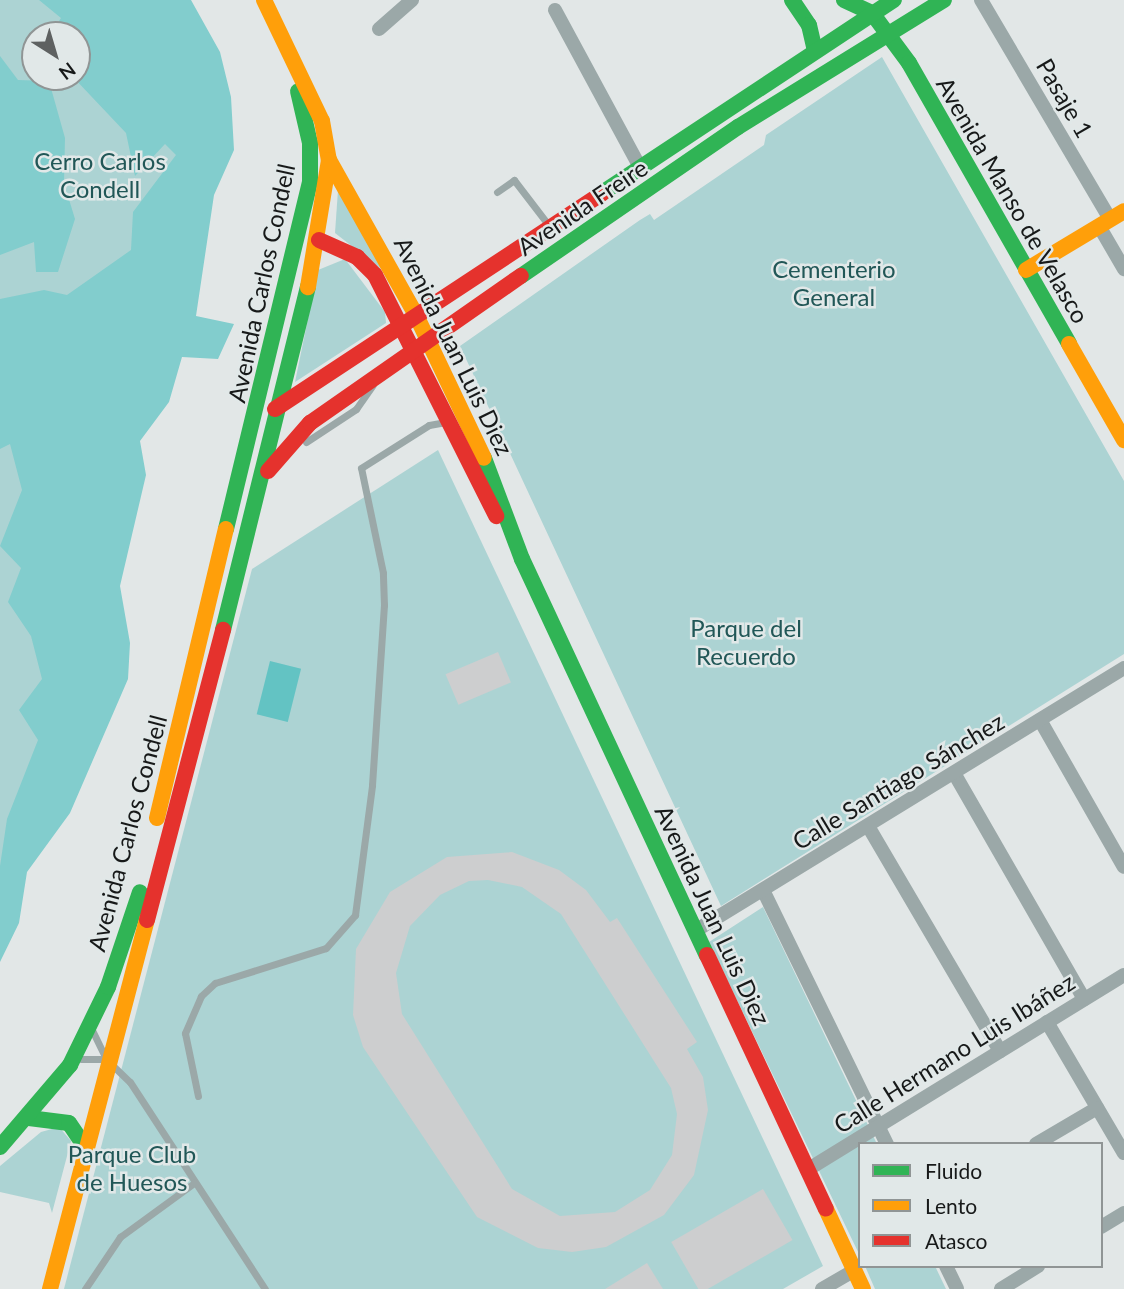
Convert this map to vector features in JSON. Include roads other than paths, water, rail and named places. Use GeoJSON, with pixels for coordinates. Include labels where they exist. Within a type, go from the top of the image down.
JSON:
{"type":"FeatureCollection","features":[{"type":"Feature","properties":{"kind":"main road"},"geometry":{"type":"LineString","coordinates":[[264,0],[294,68]]}},
{"type":"Feature","properties":{"kind":"main road"},"geometry":{"type":"LineString","coordinates":[[792,0],[808,25],[815,51]]}},
{"type":"Feature","properties":{"kind":"main road","name":"Avenida Manso de Velasco"},"geometry":{"type":"LineString","coordinates":[[844,0],[872,13],[888,32],[1119,421],[1124,440]]}},
{"type":"Feature","properties":{"kind":"main road","name":"Avenida Freire"},"geometry":{"type":"LineString","coordinates":[[251,432],[282,405],[402,324],[894,0]]}},
{"type":"Feature","properties":{"kind":"main road","name":"Avenida Freire"},"geometry":{"type":"LineString","coordinates":[[264,476],[316,418],[378,373],[888,32],[944,0]]}},
{"type":"Feature","properties":{"kind":"main road","name":"Avenida Carlos Condell"},"geometry":{"type":"LineString","coordinates":[[50,1289],[109,1061],[134,978],[215,646],[264,476],[319,240],[329,160],[319,112],[294,68]]}},
{"type":"Feature","properties":{"kind":"main road","name":"Avenida Carlos Condell"},"geometry":{"type":"LineString","coordinates":[[0,1147],[29,1118],[70,1065],[91,1026],[138,900],[304,208],[311,155],[294,68]]}},
{"type":"Feature","properties":{"kind":"main road","name":"Avenida Juan Luis Diez"},"geometry":{"type":"LineString","coordinates":[[329,160],[416,315],[483,455],[522,559]]}},
{"type":"Feature","properties":{"kind":"main road"},"geometry":{"type":"LineString","coordinates":[[304,208],[319,240]]}},
{"type":"Feature","properties":{"kind":"main road"},"geometry":{"type":"LineString","coordinates":[[1027,270],[1111,219]]}},
{"type":"Feature","properties":{"kind":"main road","name":"Avenida Juan Luis Diez"},"geometry":{"type":"LineString","coordinates":[[319,240],[369,268],[402,324],[446,422],[522,559],[863,1289]]}},
{"type":"Feature","properties":{"kind":"main road"},"geometry":{"type":"LineString","coordinates":[[29,1118],[69,1123],[87,1150]]}},
{"type":"Feature","properties":{"kind":"street"},"geometry":{"type":"LineString","coordinates":[[379,29],[412,0]]}},
{"type":"Feature","properties":{"kind":"street","name":"Pasaje 1"},"geometry":{"type":"LineString","coordinates":[[981,0],[1111,219],[1124,269]]}},
{"type":"Feature","properties":{"kind":"street"},"geometry":{"type":"LineString","coordinates":[[555,10],[640,167]]}},
{"type":"Feature","properties":{"kind":"street","name":"Calle Santiago Sánchez"},"geometry":{"type":"LineString","coordinates":[[695,931],[1124,668]]}},
{"type":"Feature","properties":{"kind":"street"},"geometry":{"type":"LineString","coordinates":[[1040,720],[1124,867]]}},
{"type":"Feature","properties":{"kind":"street"},"geometry":{"type":"LineString","coordinates":[[954,773],[1084,999]]}},
{"type":"Feature","properties":{"kind":"street"},"geometry":{"type":"LineString","coordinates":[[868,826],[1000,1051]]}},
{"type":"Feature","properties":{"kind":"street"},"geometry":{"type":"LineString","coordinates":[[763,890],[886,1142]]}},
{"type":"Feature","properties":{"kind":"street","name":"Calle Hermano Luis Ibáñez"},"geometry":{"type":"LineString","coordinates":[[807,1170],[1124,975]]}},
{"type":"Feature","properties":{"kind":"street"},"geometry":{"type":"LineString","coordinates":[[1047,1022],[1124,1153]]}},
{"type":"Feature","properties":{"kind":"street"},"geometry":{"type":"LineString","coordinates":[[1039,1142],[1097,1108]]}},
{"type":"Feature","properties":{"kind":"street"},"geometry":{"type":"LineString","coordinates":[[1103,1226],[1124,1213]]}},
{"type":"Feature","properties":{"kind":"street"},"geometry":{"type":"LineString","coordinates":[[947,1268],[957,1289]]}},
{"type":"Feature","properties":{"kind":"street"},"geometry":{"type":"LineString","coordinates":[[1001,1289],[1035,1268]]}},
{"type":"Feature","properties":{"kind":"street"},"geometry":{"type":"LineString","coordinates":[[822,1289],[855,1270]]}},
{"type":"Feature","properties":{"kind":"lane"},"geometry":{"type":"LineString","coordinates":[[497,192],[514,180],[550,226]]}},
{"type":"Feature","properties":{"kind":"lane"},"geometry":{"type":"LineString","coordinates":[[198,1096],[185,1032],[201,996],[215,983],[326,948],[355,915],[372,785],[384,605],[383,573],[360,468],[429,425],[446,422]]}},
{"type":"Feature","properties":{"kind":"lane"},"geometry":{"type":"LineString","coordinates":[[91,1026],[109,1061],[130,1082],[265,1289]]}},
{"type":"Feature","properties":{"kind":"lane"},"geometry":{"type":"LineString","coordinates":[[70,1065],[86,1055],[109,1061]]}},
{"type":"Feature","properties":{"kind":"lane"},"geometry":{"type":"LineString","coordinates":[[85,1289],[120,1237],[194,1183]]}},
{"type":"Feature","properties":{"kind":"park label","name":"Cerro Carlos Condell"},"geometry":{"type":"Point","coordinates":[100,175]}},
{"type":"Feature","properties":{"kind":"park label","name":"Cementerio General"},"geometry":{"type":"Point","coordinates":[834,283]}},
{"type":"Feature","properties":{"kind":"park label","name":"Parque del Recuerdo"},"geometry":{"type":"Point","coordinates":[746,642]}},
{"type":"Feature","properties":{"kind":"park label","name":"Parque Club de Huesos"},"geometry":{"type":"Point","coordinates":[132,1168]}}]}
